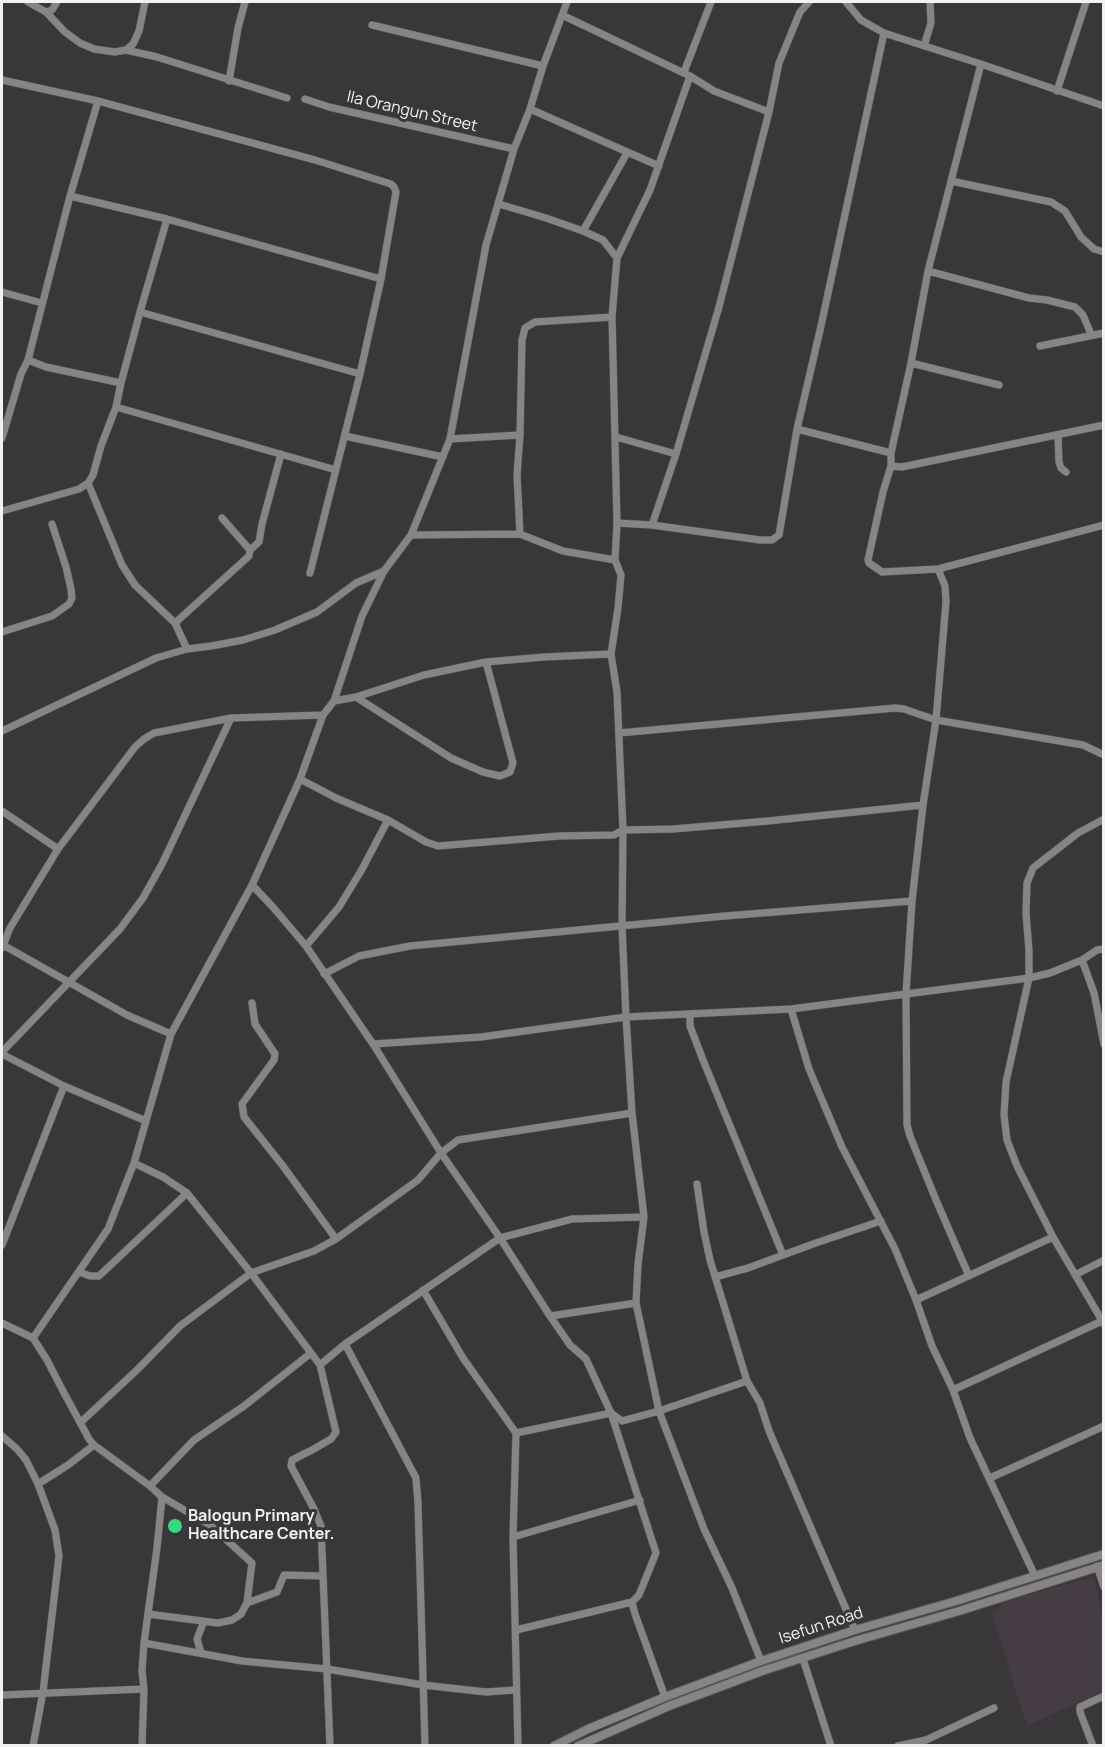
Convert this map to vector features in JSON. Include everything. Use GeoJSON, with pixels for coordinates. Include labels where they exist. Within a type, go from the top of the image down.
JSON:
{"type":"FeatureCollection","features":[{"type":"Feature","properties":{"kind":"street"},"geometry":{"type":"LineString","coordinates":[[28,2],[46,12],[65,32],[94,49],[115,52],[126,50],[157,57],[286,98]]}},
{"type":"Feature","properties":{"kind":"street"},"geometry":{"type":"LineString","coordinates":[[46,12],[52,10],[57,2]]}},
{"type":"Feature","properties":{"kind":"street"},"geometry":{"type":"LineString","coordinates":[[126,50],[133,44],[139,31],[146,2]]}},
{"type":"Feature","properties":{"kind":"street"},"geometry":{"type":"LineString","coordinates":[[229,81],[245,2]]}},
{"type":"Feature","properties":{"kind":"street"},"geometry":{"type":"LineString","coordinates":[[33,1338],[108,1228],[134,1163],[171,1034],[252,885],[300,779],[323,715],[334,701],[362,616],[384,572],[411,535],[443,457],[450,439],[486,245],[513,149],[530,109],[567,2]]}},
{"type":"Feature","properties":{"kind":"street"},"geometry":{"type":"LineString","coordinates":[[711,2],[659,166],[617,258],[612,317],[616,437],[615,560],[621,575],[611,654],[619,733],[626,1017],[632,1113],[644,1217],[636,1303],[659,1412],[704,1529],[732,1588],[761,1661]]}},
{"type":"Feature","properties":{"kind":"street"},"geometry":{"type":"LineString","coordinates":[[652,525],[676,454],[719,307],[769,112],[779,63],[801,12],[809,2]]}},
{"type":"Feature","properties":{"kind":"street"},"geometry":{"type":"LineString","coordinates":[[846,2],[861,20],[884,33],[1104,106]]}},
{"type":"Feature","properties":{"kind":"street"},"geometry":{"type":"LineString","coordinates":[[924,46],[932,23],[930,2]]}},
{"type":"Feature","properties":{"kind":"street"},"geometry":{"type":"LineString","coordinates":[[1057,91],[1086,2]]}},
{"type":"Feature","properties":{"kind":"street"},"geometry":{"type":"LineString","coordinates":[[562,15],[687,74],[714,91],[769,112]]}},
{"type":"Feature","properties":{"kind":"street"},"geometry":{"type":"LineString","coordinates":[[372,25],[543,66]]}},
{"type":"Feature","properties":{"kind":"street"},"geometry":{"type":"LineString","coordinates":[[617,523],[652,525],[760,540],[772,540],[779,535],[797,429],[884,33]]}},
{"type":"Feature","properties":{"kind":"street"},"geometry":{"type":"LineString","coordinates":[[981,64],[928,271],[891,453],[891,466],[868,560],[882,572],[938,569],[1104,525]]}},
{"type":"Feature","properties":{"kind":"street"},"geometry":{"type":"LineString","coordinates":[[2,80],[98,101],[315,160],[391,184],[394,187],[396,192],[381,279],[360,374],[310,573]]}},
{"type":"Feature","properties":{"kind":"street","name":"Ila Orangun Street"},"geometry":{"type":"LineString","coordinates":[[304,99],[513,149]]}},
{"type":"Feature","properties":{"kind":"street"},"geometry":{"type":"LineString","coordinates":[[2,438],[21,374],[28,360],[70,196],[98,101]]}},
{"type":"Feature","properties":{"kind":"street"},"geometry":{"type":"LineString","coordinates":[[530,109],[659,166]]}},
{"type":"Feature","properties":{"kind":"street"},"geometry":{"type":"LineString","coordinates":[[583,231],[627,153]]}},
{"type":"Feature","properties":{"kind":"street"},"geometry":{"type":"LineString","coordinates":[[951,181],[1051,202],[1065,211],[1081,237],[1094,249],[1104,252]]}},
{"type":"Feature","properties":{"kind":"street"},"geometry":{"type":"LineString","coordinates":[[70,196],[167,219],[381,279]]}},
{"type":"Feature","properties":{"kind":"street"},"geometry":{"type":"LineString","coordinates":[[499,204],[546,218],[603,240],[617,258]]}},
{"type":"Feature","properties":{"kind":"street"},"geometry":{"type":"LineString","coordinates":[[2,511],[79,489],[93,476],[101,446],[116,407],[167,219]]}},
{"type":"Feature","properties":{"kind":"street"},"geometry":{"type":"LineString","coordinates":[[928,271],[1029,298],[1075,307],[1083,315],[1091,334]]}},
{"type":"Feature","properties":{"kind":"street"},"geometry":{"type":"LineString","coordinates":[[2,292],[42,303]]}},
{"type":"Feature","properties":{"kind":"street"},"geometry":{"type":"LineString","coordinates":[[140,312],[360,374]]}},
{"type":"Feature","properties":{"kind":"street"},"geometry":{"type":"LineString","coordinates":[[520,534],[517,475],[522,340],[525,328],[535,322],[612,317]]}},
{"type":"Feature","properties":{"kind":"street"},"geometry":{"type":"LineString","coordinates":[[1040,346],[1104,333]]}},
{"type":"Feature","properties":{"kind":"street"},"geometry":{"type":"LineString","coordinates":[[28,360],[46,367],[121,383]]}},
{"type":"Feature","properties":{"kind":"street"},"geometry":{"type":"LineString","coordinates":[[911,363],[999,385]]}},
{"type":"Feature","properties":{"kind":"street"},"geometry":{"type":"LineString","coordinates":[[116,407],[336,470]]}},
{"type":"Feature","properties":{"kind":"street"},"geometry":{"type":"LineString","coordinates":[[891,466],[902,467],[1104,425]]}},
{"type":"Feature","properties":{"kind":"street"},"geometry":{"type":"LineString","coordinates":[[797,429],[891,453]]}},
{"type":"Feature","properties":{"kind":"street"},"geometry":{"type":"LineString","coordinates":[[450,439],[520,435]]}},
{"type":"Feature","properties":{"kind":"street"},"geometry":{"type":"LineString","coordinates":[[1058,435],[1059,462],[1061,468],[1066,472]]}},
{"type":"Feature","properties":{"kind":"street"},"geometry":{"type":"LineString","coordinates":[[345,436],[443,457]]}},
{"type":"Feature","properties":{"kind":"street"},"geometry":{"type":"LineString","coordinates":[[616,437],[676,454]]}},
{"type":"Feature","properties":{"kind":"street"},"geometry":{"type":"LineString","coordinates":[[175,623],[248,558],[250,550],[259,542],[281,454]]}},
{"type":"Feature","properties":{"kind":"street"},"geometry":{"type":"LineString","coordinates":[[88,483],[122,565],[135,585],[175,623],[187,649]]}},
{"type":"Feature","properties":{"kind":"street"},"geometry":{"type":"LineString","coordinates":[[222,518],[250,550]]}},
{"type":"Feature","properties":{"kind":"street"},"geometry":{"type":"LineString","coordinates":[[2,632],[52,616],[69,604],[72,598],[66,567],[52,524]]}},
{"type":"Feature","properties":{"kind":"street"},"geometry":{"type":"LineString","coordinates":[[411,535],[520,534],[563,551],[615,560]]}},
{"type":"Feature","properties":{"kind":"street"},"geometry":{"type":"LineString","coordinates":[[938,569],[945,586],[946,602],[936,720],[912,901],[906,994],[907,1125],[969,1276]]}},
{"type":"Feature","properties":{"kind":"street"},"geometry":{"type":"LineString","coordinates":[[2,731],[156,658],[187,649],[232,642],[275,630],[317,612],[356,583],[384,572]]}},
{"type":"Feature","properties":{"kind":"street"},"geometry":{"type":"LineString","coordinates":[[334,701],[356,697],[424,675],[486,662],[611,654]]}},
{"type":"Feature","properties":{"kind":"street"},"geometry":{"type":"LineString","coordinates":[[356,697],[451,758],[483,772],[500,776],[510,772],[513,763],[486,662]]}},
{"type":"Feature","properties":{"kind":"street"},"geometry":{"type":"LineString","coordinates":[[619,733],[896,708],[936,720],[1083,745],[1104,755]]}},
{"type":"Feature","properties":{"kind":"street"},"geometry":{"type":"LineString","coordinates":[[171,1034],[127,1015],[2,947],[10,928],[58,849],[135,747],[144,739],[154,733],[231,717],[323,715]]}},
{"type":"Feature","properties":{"kind":"street"},"geometry":{"type":"LineString","coordinates":[[146,1121],[64,1086],[2,1053],[120,929],[143,898],[162,864],[231,717]]}},
{"type":"Feature","properties":{"kind":"street"},"geometry":{"type":"LineString","coordinates":[[300,779],[438,846],[559,836],[614,835],[623,830],[673,829],[923,805]]}},
{"type":"Feature","properties":{"kind":"street"},"geometry":{"type":"LineString","coordinates":[[2,811],[58,849]]}},
{"type":"Feature","properties":{"kind":"street"},"geometry":{"type":"LineString","coordinates":[[952,1390],[1103,1322],[1053,1237],[1017,1167],[1007,1140],[1004,1115],[1006,1082],[1029,978],[1027,883],[1033,868],[1078,833],[1104,819]]}},
{"type":"Feature","properties":{"kind":"street"},"geometry":{"type":"LineString","coordinates":[[306,946],[339,907],[388,820]]}},
{"type":"Feature","properties":{"kind":"street"},"geometry":{"type":"LineString","coordinates":[[252,885],[306,946],[373,1044],[441,1153],[550,1316],[570,1345],[586,1359],[611,1413],[656,1553],[639,1595],[632,1602],[516,1630]]}},
{"type":"Feature","properties":{"kind":"street"},"geometry":{"type":"LineString","coordinates":[[324,974],[359,956],[410,946],[912,901]]}},
{"type":"Feature","properties":{"kind":"street"},"geometry":{"type":"LineString","coordinates":[[2,922],[10,928]]}},
{"type":"Feature","properties":{"kind":"street"},"geometry":{"type":"LineString","coordinates":[[373,1044],[481,1037],[626,1017],[792,1009],[1029,978],[1050,973],[1082,960],[1097,950],[1104,949]]}},
{"type":"Feature","properties":{"kind":"street"},"geometry":{"type":"LineString","coordinates":[[1082,960],[1094,993],[1104,1044]]}},
{"type":"Feature","properties":{"kind":"street"},"geometry":{"type":"LineString","coordinates":[[252,1003],[255,1024],[275,1054],[274,1060],[242,1104],[244,1117],[336,1239]]}},
{"type":"Feature","properties":{"kind":"street"},"geometry":{"type":"LineString","coordinates":[[792,1009],[809,1069],[842,1147],[895,1249],[970,1438],[1035,1576]]}},
{"type":"Feature","properties":{"kind":"street"},"geometry":{"type":"LineString","coordinates":[[690,1014],[690,1026],[703,1060],[783,1255]]}},
{"type":"Feature","properties":{"kind":"street"},"geometry":{"type":"LineString","coordinates":[[2,1245],[64,1086]]}},
{"type":"Feature","properties":{"kind":"street"},"geometry":{"type":"LineString","coordinates":[[81,1422],[180,1326],[251,1273],[314,1251],[336,1239],[418,1180],[441,1153],[458,1140],[632,1113]]}},
{"type":"Feature","properties":{"kind":"street"},"geometry":{"type":"LineString","coordinates":[[134,1163],[163,1177],[187,1193],[320,1365],[336,1432],[331,1439],[292,1460],[291,1466],[321,1526],[330,1746]]}},
{"type":"Feature","properties":{"kind":"street"},"geometry":{"type":"LineString","coordinates":[[697,1184],[704,1232],[715,1277],[747,1381],[760,1403],[769,1431],[855,1630]]}},
{"type":"Feature","properties":{"kind":"street"},"geometry":{"type":"LineString","coordinates":[[79,1272],[90,1276],[99,1275],[187,1193]]}},
{"type":"Feature","properties":{"kind":"street"},"geometry":{"type":"LineString","coordinates":[[320,1365],[345,1344],[500,1238],[572,1219],[644,1217]]}},
{"type":"Feature","properties":{"kind":"street"},"geometry":{"type":"LineString","coordinates":[[715,1277],[748,1268],[881,1221]]}},
{"type":"Feature","properties":{"kind":"street"},"geometry":{"type":"LineString","coordinates":[[916,1300],[1053,1237]]}},
{"type":"Feature","properties":{"kind":"street"},"geometry":{"type":"LineString","coordinates":[[1075,1275],[1104,1260]]}},
{"type":"Feature","properties":{"kind":"street"},"geometry":{"type":"LineString","coordinates":[[423,1290],[463,1358],[516,1433],[513,1537],[518,1746]]}},
{"type":"Feature","properties":{"kind":"street"},"geometry":{"type":"LineString","coordinates":[[550,1316],[636,1303]]}},
{"type":"Feature","properties":{"kind":"street"},"geometry":{"type":"LineString","coordinates":[[2,1323],[33,1338],[94,1445],[162,1497],[210,1525],[252,1563],[247,1603],[241,1614],[232,1620],[218,1623],[148,1614]]}},
{"type":"Feature","properties":{"kind":"street"},"geometry":{"type":"LineString","coordinates":[[345,1344],[416,1478],[425,1746]]}},
{"type":"Feature","properties":{"kind":"street"},"geometry":{"type":"LineString","coordinates":[[150,1486],[194,1440],[244,1406],[311,1353]]}},
{"type":"Feature","properties":{"kind":"street"},"geometry":{"type":"LineString","coordinates":[[516,1433],[611,1413],[622,1421],[659,1412],[747,1381]]}},
{"type":"Feature","properties":{"kind":"street"},"geometry":{"type":"LineString","coordinates":[[990,1478],[1104,1426]]}},
{"type":"Feature","properties":{"kind":"street"},"geometry":{"type":"LineString","coordinates":[[2,1436],[26,1460],[38,1484],[55,1530],[59,1556],[43,1692],[33,1746]]}},
{"type":"Feature","properties":{"kind":"street"},"geometry":{"type":"LineString","coordinates":[[38,1484],[94,1445]]}},
{"type":"Feature","properties":{"kind":"street"},"geometry":{"type":"LineString","coordinates":[[142,1746],[144,1643],[162,1497]]}},
{"type":"Feature","properties":{"kind":"street"},"geometry":{"type":"LineString","coordinates":[[513,1537],[639,1500]]}},
{"type":"Feature","properties":{"kind":"street","name":"Isefun Road"},"geometry":{"type":"LineString","coordinates":[[554,1746],[588,1729],[665,1697],[761,1661],[1104,1554]]}},
{"type":"Feature","properties":{"kind":"street"},"geometry":{"type":"LineString","coordinates":[[1100,1566],[1104,1587]]}},
{"type":"Feature","properties":{"kind":"street","name":"Isefun Road"},"geometry":{"type":"LineString","coordinates":[[578,1746],[669,1706],[765,1670],[1100,1566]]}},
{"type":"Feature","properties":{"kind":"street"},"geometry":{"type":"LineString","coordinates":[[247,1603],[277,1592],[284,1575],[323,1576]]}},
{"type":"Feature","properties":{"kind":"street"},"geometry":{"type":"LineString","coordinates":[[632,1602],[665,1697]]}},
{"type":"Feature","properties":{"kind":"street"},"geometry":{"type":"LineString","coordinates":[[201,1653],[197,1639],[204,1621]]}},
{"type":"Feature","properties":{"kind":"street"},"geometry":{"type":"LineString","coordinates":[[144,1643],[242,1661],[327,1669],[423,1685],[486,1692],[515,1690]]}},
{"type":"Feature","properties":{"kind":"street"},"geometry":{"type":"LineString","coordinates":[[803,1659],[831,1746]]}},
{"type":"Feature","properties":{"kind":"street"},"geometry":{"type":"LineString","coordinates":[[2,1695],[144,1689]]}},
{"type":"Feature","properties":{"kind":"street"},"geometry":{"type":"LineString","coordinates":[[1093,1746],[1080,1707],[1104,1696]]}},
{"type":"Feature","properties":{"kind":"street"},"geometry":{"type":"LineString","coordinates":[[898,1746],[926,1740],[994,1708]]}},
{"type":"Feature","properties":{"kind":"shaded area"},"geometry":{"type":"Polygon","coordinates":[[[1093,1577],[1103,1616],[1103,1691],[1027,1726],[992,1615],[1005,1601],[1093,1577]]]}},
{"type":"Feature","properties":{"kind":"place","name":"Balogun Primary Healthcare Center."},"geometry":{"type":"Point","coordinates":[175,1526]}}]}
